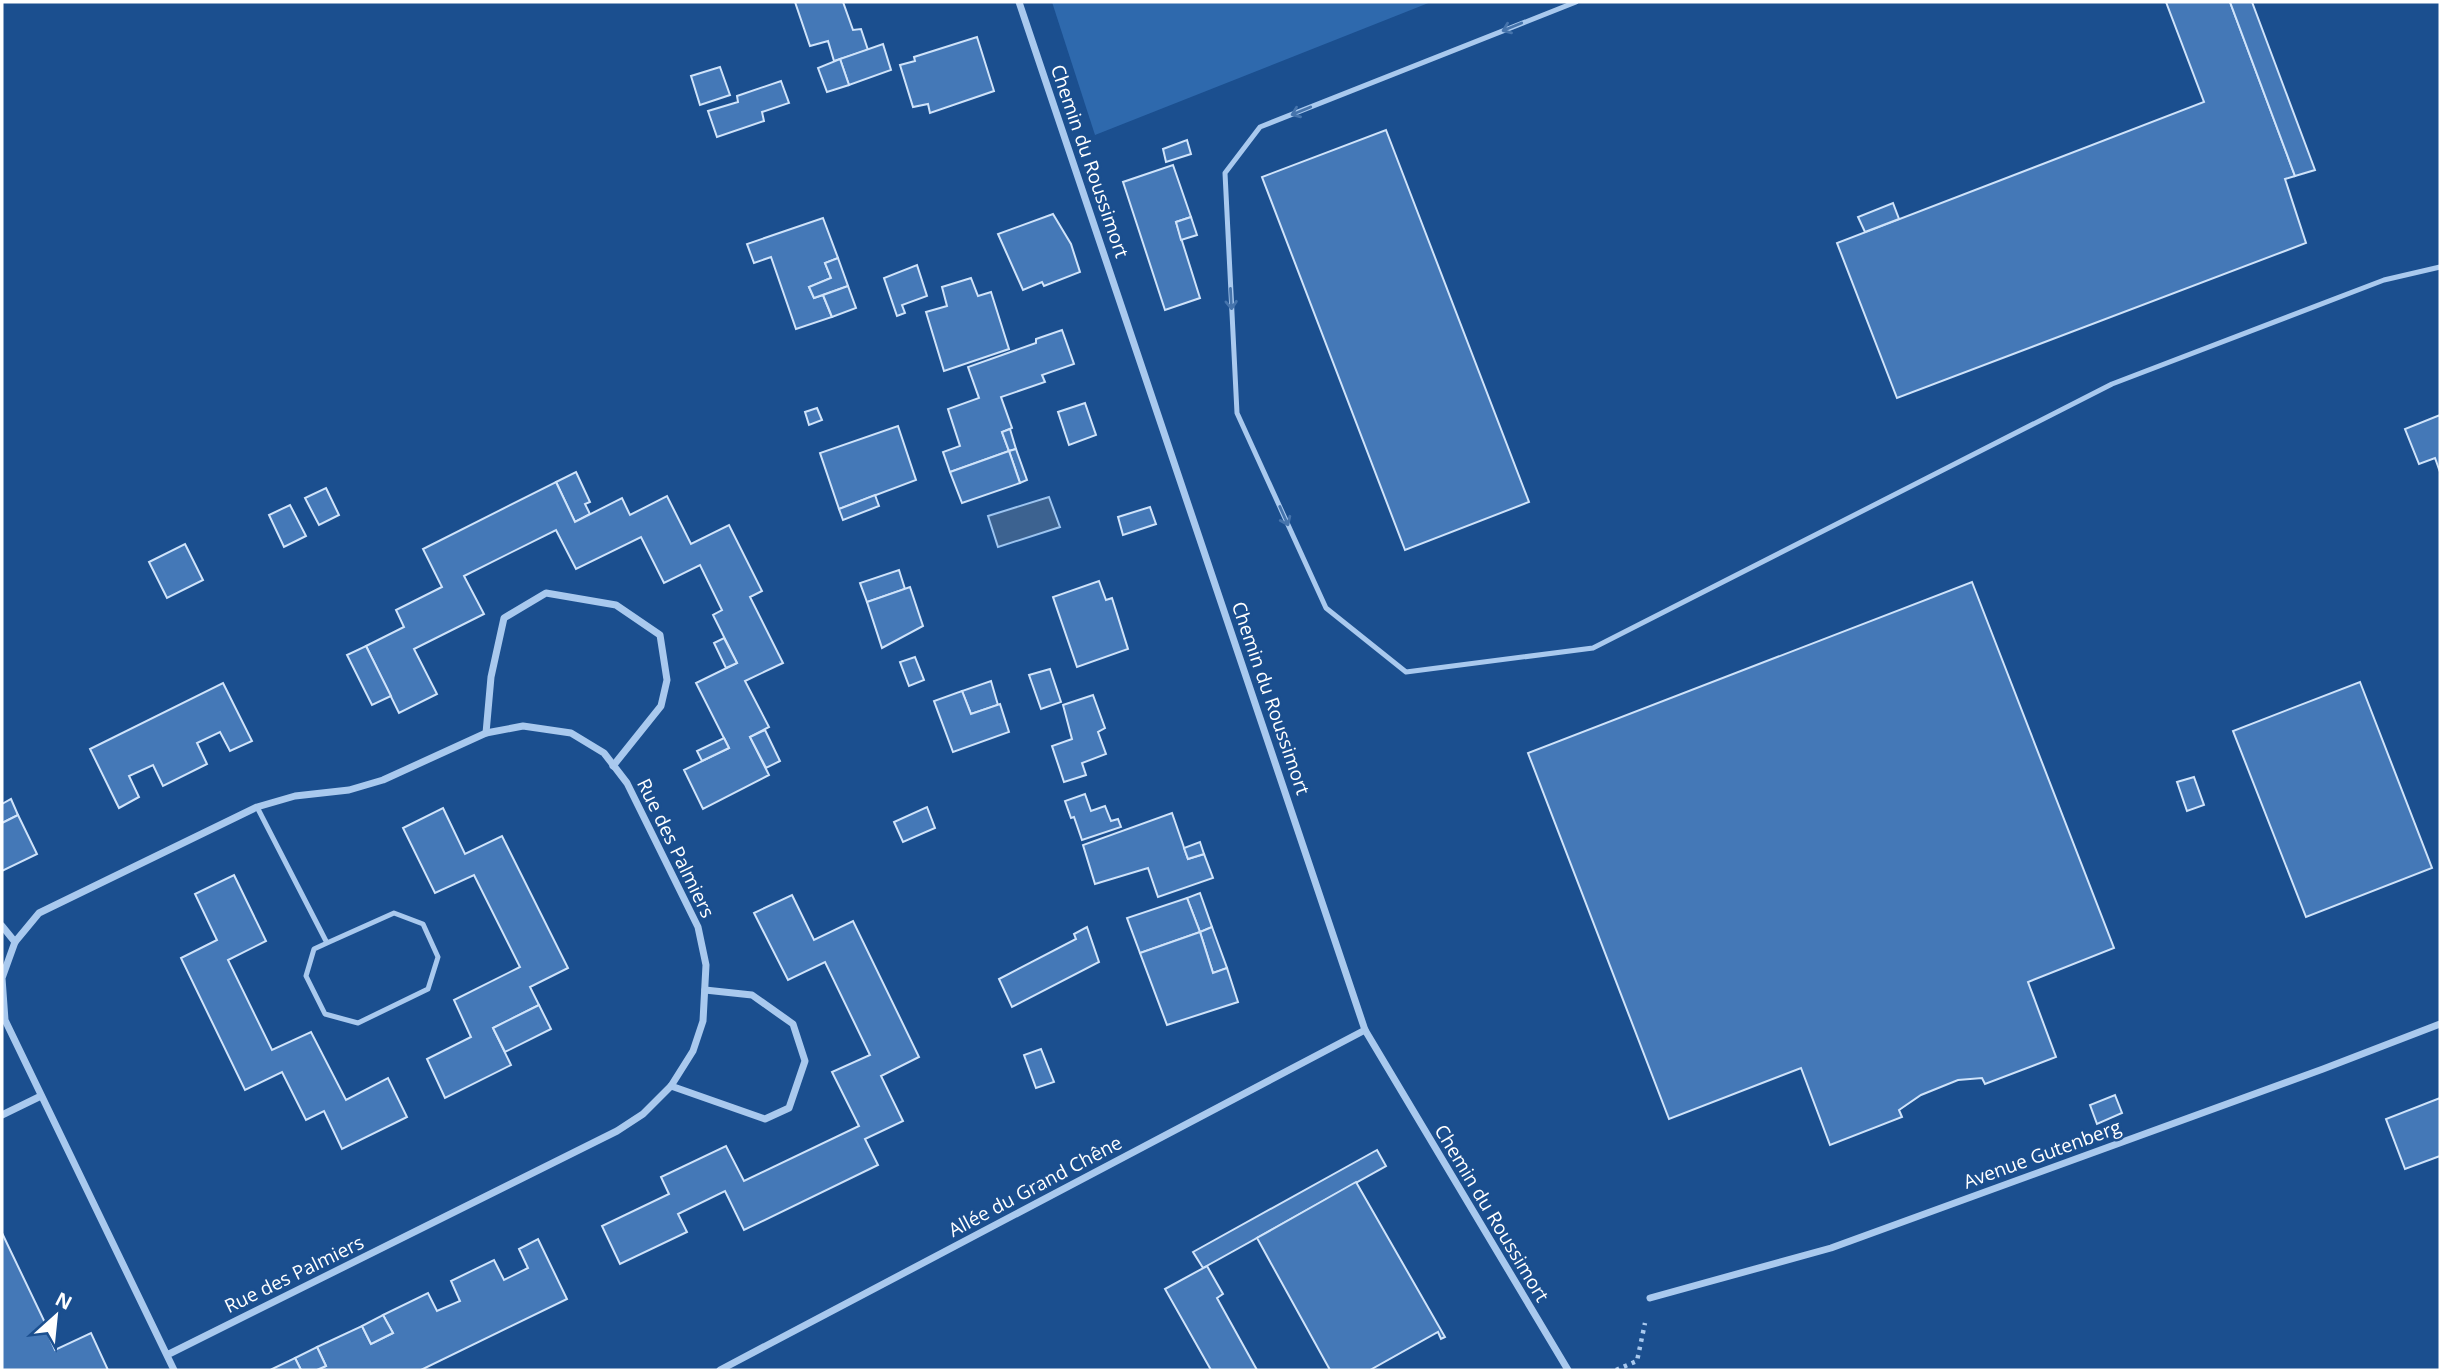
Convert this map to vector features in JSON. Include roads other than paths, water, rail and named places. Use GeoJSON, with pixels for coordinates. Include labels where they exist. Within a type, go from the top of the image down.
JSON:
{"type":"FeatureCollection","features":[{"type":"Feature","properties":{"kind":"street","name":"Chemin du Roussimort"},"geometry":{"type":"LineString","coordinates":[[1019,2],[1365,1030],[1568,1370]]}},
{"type":"Feature","properties":{"kind":"street"},"geometry":{"type":"LineString","coordinates":[[486,733],[491,677],[504,618],[546,593],[616,605],[660,635],[667,680],[661,706],[613,766]]}},
{"type":"Feature","properties":{"kind":"street","name":"Rue des Palmiers"},"geometry":{"type":"LineString","coordinates":[[167,1355],[617,1131],[643,1114],[671,1086],[693,1051],[703,1021],[706,965],[698,927],[627,783],[604,753],[571,733],[523,726],[486,733],[383,780],[349,790],[295,796],[257,807],[39,913],[15,942],[2,978],[5,1020],[174,1370]]}},
{"type":"Feature","properties":{"kind":"street"},"geometry":{"type":"LineString","coordinates":[[2,926],[15,942]]}},
{"type":"Feature","properties":{"kind":"street"},"geometry":{"type":"LineString","coordinates":[[671,1086],[765,1119],[789,1108],[805,1061],[793,1024],[752,995],[705,990]]}},
{"type":"Feature","properties":{"kind":"street","name":"Avenue Gutenberg"},"geometry":{"type":"LineString","coordinates":[[1650,1298],[1831,1248],[2440,1024]]}},
{"type":"Feature","properties":{"kind":"street","name":"Allée du Grand Chêne"},"geometry":{"type":"LineString","coordinates":[[720,1370],[1365,1030]]}},
{"type":"Feature","properties":{"kind":"street"},"geometry":{"type":"LineString","coordinates":[[2,1115],[41,1096]]}},
{"type":"Feature","properties":{"kind":"lane"},"geometry":{"type":"LineString","coordinates":[[1576,2],[1260,127],[1225,173],[1237,413],[1326,608],[1406,672],[1593,648],[2112,384],[2384,280],[2440,267]]}},
{"type":"Feature","properties":{"kind":"lane"},"geometry":{"type":"LineString","coordinates":[[257,807],[327,943]]}},
{"type":"Feature","properties":{"kind":"lane"},"geometry":{"type":"LineString","coordinates":[[394,913],[423,925],[438,957],[428,989],[358,1023],[326,1014],[306,976],[314,949],[327,943],[394,913]]}}]}
